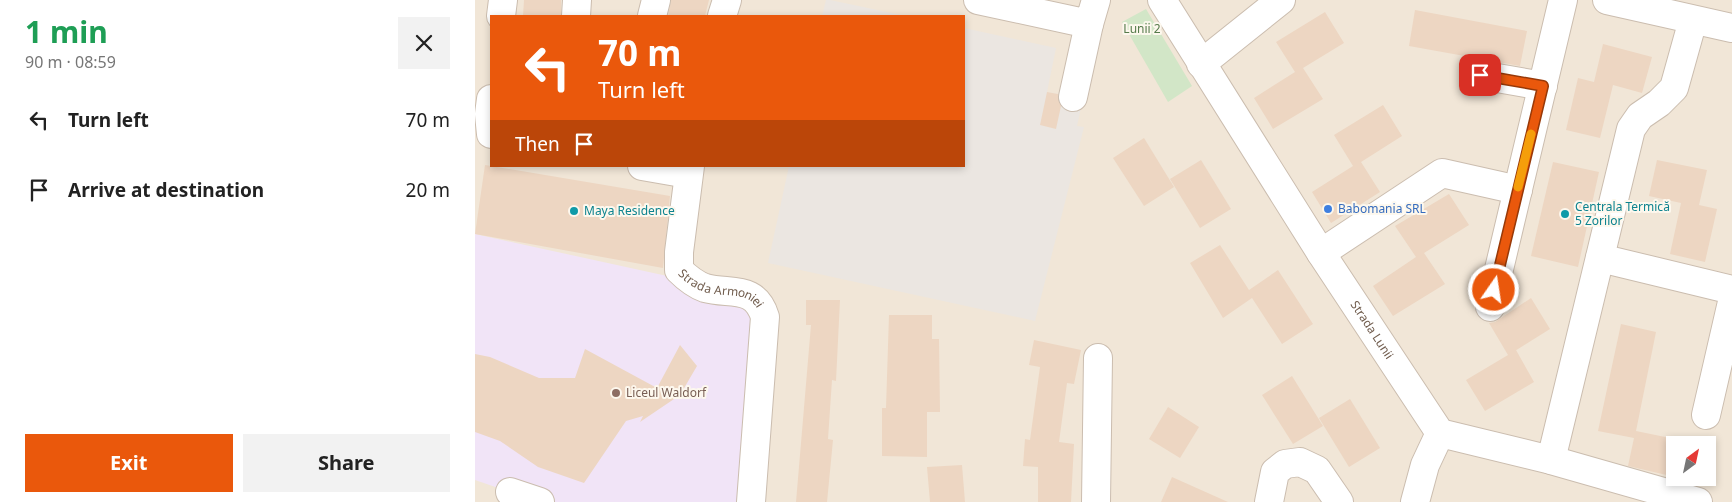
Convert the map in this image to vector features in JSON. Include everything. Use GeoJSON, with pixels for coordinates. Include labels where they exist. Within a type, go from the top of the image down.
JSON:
{"type":"FeatureCollection","features":[{"type":"Feature","properties":{"kind":"street"},"geometry":{"type":"LineString","coordinates":[[501,15],[503,0]]}},
{"type":"Feature","properties":{"kind":"street"},"geometry":{"type":"LineString","coordinates":[[576,15],[577,0]]}},
{"type":"Feature","properties":{"kind":"street"},"geometry":{"type":"LineString","coordinates":[[652,15],[656,0]]}},
{"type":"Feature","properties":{"kind":"street"},"geometry":{"type":"LineString","coordinates":[[722,15],[727,0]]}},
{"type":"Feature","properties":{"kind":"street"},"geometry":{"type":"LineString","coordinates":[[979,0],[1098,8],[1073,97]]}},
{"type":"Feature","properties":{"kind":"street","name":"Strada Lunii"},"geometry":{"type":"LineString","coordinates":[[1162,0],[1321,253],[1440,432]]}},
{"type":"Feature","properties":{"kind":"street"},"geometry":{"type":"LineString","coordinates":[[1201,64],[1281,0]]}},
{"type":"Feature","properties":{"kind":"street"},"geometry":{"type":"LineString","coordinates":[[1490,307],[1563,0]]}},
{"type":"Feature","properties":{"kind":"street"},"geometry":{"type":"LineString","coordinates":[[1607,0],[1732,28]]}},
{"type":"Feature","properties":{"kind":"street"},"geometry":{"type":"LineString","coordinates":[[1551,460],[1631,129],[1640,116],[1659,103],[1674,88],[1693,20]]}},
{"type":"Feature","properties":{"kind":"street"},"geometry":{"type":"LineString","coordinates":[[1480,75],[1543,86]]}},
{"type":"Feature","properties":{"kind":"street"},"geometry":{"type":"LineString","coordinates":[[490,106],[490,124]]}},
{"type":"Feature","properties":{"kind":"street"},"geometry":{"type":"LineString","coordinates":[[654,167],[689,170]]}},
{"type":"Feature","properties":{"kind":"street","name":"Strada Armoniei"},"geometry":{"type":"LineString","coordinates":[[689,170],[679,252],[679,270],[691,281],[707,288],[740,292],[751,296],[762,307],[765,317],[751,502]]}},
{"type":"Feature","properties":{"kind":"street"},"geometry":{"type":"LineString","coordinates":[[1321,253],[1442,173],[1518,190]]}},
{"type":"Feature","properties":{"kind":"street"},"geometry":{"type":"LineString","coordinates":[[1600,258],[1732,290]]}},
{"type":"Feature","properties":{"kind":"street"},"geometry":{"type":"LineString","coordinates":[[1706,415],[1732,302]]}},
{"type":"Feature","properties":{"kind":"street"},"geometry":{"type":"LineString","coordinates":[[1097,502],[1098,358]]}},
{"type":"Feature","properties":{"kind":"street"},"geometry":{"type":"LineString","coordinates":[[1415,502],[1425,465],[1440,432],[1551,460],[1698,502]]}},
{"type":"Feature","properties":{"kind":"street"},"geometry":{"type":"LineString","coordinates":[[1269,502],[1275,472],[1285,464],[1300,462],[1317,470],[1339,502]]}},
{"type":"Feature","properties":{"kind":"street"},"geometry":{"type":"LineString","coordinates":[[509,492],[540,502]]}},
{"type":"Feature","properties":{"kind":"shaded area"},"geometry":{"type":"Polygon","coordinates":[[[475,0],[1732,0],[1732,502],[475,502],[475,0]]]}},
{"type":"Feature","properties":{"kind":"shaded area"},"geometry":{"type":"Polygon","coordinates":[[[826,0],[830,0],[901,15],[822,15],[826,0]]]}},
{"type":"Feature","properties":{"kind":"shaded area"},"geometry":{"type":"Polygon","coordinates":[[[965,28],[1056,48],[1047,92],[1083,99],[1077,126],[1084,127],[1035,321],[768,263],[789,167],[965,167],[965,28]]]}},
{"type":"Feature","properties":{"kind":"shaded area","name":"Liceul Waldorf"},"geometry":{"type":"Polygon","coordinates":[[[475,234],[690,281],[762,307],[751,502],[555,502],[510,492],[475,480],[475,234]]]}},
{"type":"Feature","properties":{"kind":"green space","name":"Lunii 2"},"geometry":{"type":"Polygon","coordinates":[[[1146,9],[1192,86],[1168,102],[1122,22],[1146,9]]]}},
{"type":"Feature","properties":{"kind":"building"},"geometry":{"type":"Polygon","coordinates":[[[524,0],[561,0],[561,15],[523,15],[524,0]]]}},
{"type":"Feature","properties":{"kind":"building"},"geometry":{"type":"Polygon","coordinates":[[[671,0],[709,0],[705,15],[668,15],[671,0]]]}},
{"type":"Feature","properties":{"kind":"building"},"geometry":{"type":"Polygon","coordinates":[[[1415,10],[1527,31],[1520,66],[1409,46],[1415,10]]]}},
{"type":"Feature","properties":{"kind":"building"},"geometry":{"type":"Polygon","coordinates":[[[1325,12],[1344,43],[1303,68],[1323,99],[1273,129],[1254,98],[1295,72],[1276,42],[1325,12]]]}},
{"type":"Feature","properties":{"kind":"building"},"geometry":{"type":"Polygon","coordinates":[[[1603,44],[1652,57],[1642,93],[1613,85],[1600,138],[1566,130],[1578,78],[1594,82],[1603,44]]]}},
{"type":"Feature","properties":{"kind":"building"},"geometry":{"type":"Polygon","coordinates":[[[1047,92],[1058,94],[1061,106],[1056,129],[1040,125],[1047,92]]]}},
{"type":"Feature","properties":{"kind":"building"},"geometry":{"type":"Polygon","coordinates":[[[1383,105],[1402,136],[1361,162],[1380,192],[1331,223],[1312,192],[1353,166],[1334,135],[1383,105]]]}},
{"type":"Feature","properties":{"kind":"building"},"geometry":{"type":"Polygon","coordinates":[[[1144,138],[1174,187],[1144,206],[1113,158],[1144,138]]]}},
{"type":"Feature","properties":{"kind":"building"},"geometry":{"type":"Polygon","coordinates":[[[1201,160],[1231,209],[1200,228],[1170,179],[1201,160]]]}},
{"type":"Feature","properties":{"kind":"building"},"geometry":{"type":"Polygon","coordinates":[[[1657,160],[1707,170],[1699,205],[1717,209],[1705,262],[1670,254],[1681,203],[1649,196],[1657,160]]]}},
{"type":"Feature","properties":{"kind":"building","name":"Centrala Termică 5 Zorilor"},"geometry":{"type":"Polygon","coordinates":[[[1553,162],[1599,172],[1578,267],[1531,256],[1553,162]]]}},
{"type":"Feature","properties":{"kind":"building","name":"Maya Residence"},"geometry":{"type":"Polygon","coordinates":[[[485,165],[670,196],[663,268],[475,234],[485,165]]]}},
{"type":"Feature","properties":{"kind":"building"},"geometry":{"type":"Polygon","coordinates":[[[1449,194],[1469,225],[1424,253],[1445,284],[1393,316],[1373,286],[1416,257],[1395,226],[1449,194]]]}},
{"type":"Feature","properties":{"kind":"building"},"geometry":{"type":"Polygon","coordinates":[[[1220,245],[1249,290],[1278,270],[1313,324],[1282,344],[1252,298],[1223,318],[1190,263],[1220,245]]]}},
{"type":"Feature","properties":{"kind":"building"},"geometry":{"type":"Polygon","coordinates":[[[1531,298],[1550,329],[1516,350],[1534,382],[1485,411],[1466,380],[1508,355],[1489,323],[1495,322],[1531,298]]]}},
{"type":"Feature","properties":{"kind":"building"},"geometry":{"type":"Polygon","coordinates":[[[806,300],[840,300],[836,381],[832,380],[828,439],[833,440],[827,502],[796,502],[811,325],[806,325],[806,300]]]}},
{"type":"Feature","properties":{"kind":"building"},"geometry":{"type":"Polygon","coordinates":[[[889,315],[932,315],[932,339],[939,339],[940,412],[927,412],[927,457],[882,456],[882,408],[886,408],[889,315]]]}},
{"type":"Feature","properties":{"kind":"building"},"geometry":{"type":"Polygon","coordinates":[[[1621,324],[1656,332],[1636,431],[1666,437],[1666,475],[1628,466],[1634,438],[1598,431],[1621,324]]]}},
{"type":"Feature","properties":{"kind":"building"},"geometry":{"type":"Polygon","coordinates":[[[1034,340],[1081,350],[1074,384],[1067,383],[1059,442],[1074,444],[1071,502],[1038,502],[1038,467],[1023,466],[1025,439],[1030,440],[1040,367],[1029,365],[1034,340]]]}},
{"type":"Feature","properties":{"kind":"building"},"geometry":{"type":"Polygon","coordinates":[[[680,345],[697,366],[680,395],[640,422],[643,416],[626,421],[584,483],[538,467],[500,441],[475,432],[475,354],[490,357],[539,378],[575,378],[585,349],[657,388],[680,345]]]}},
{"type":"Feature","properties":{"kind":"building"},"geometry":{"type":"Polygon","coordinates":[[[1292,376],[1323,426],[1293,444],[1262,395],[1292,376]]]}},
{"type":"Feature","properties":{"kind":"building"},"geometry":{"type":"Polygon","coordinates":[[[1350,399],[1380,448],[1349,467],[1319,418],[1350,399]]]}},
{"type":"Feature","properties":{"kind":"building"},"geometry":{"type":"Polygon","coordinates":[[[1168,407],[1199,427],[1180,458],[1149,439],[1168,407]]]}},
{"type":"Feature","properties":{"kind":"building"},"geometry":{"type":"Polygon","coordinates":[[[962,465],[965,502],[930,502],[927,467],[962,465]]]}},
{"type":"Feature","properties":{"kind":"building"},"geometry":{"type":"Polygon","coordinates":[[[1172,477],[1228,502],[1161,502],[1172,477]]]}},
{"type":"Feature","properties":{"kind":"slow traffic"},"geometry":{"type":"LineString","coordinates":[[1518,187],[1531,134]]}},
{"type":"Feature","properties":{"kind":"place","name":"Babomania SRL"},"geometry":{"type":"Point","coordinates":[1328,209]}},
{"type":"Feature","properties":{"kind":"place","name":"Maya Residence"},"geometry":{"type":"Point","coordinates":[574,211]}},
{"type":"Feature","properties":{"kind":"place","name":"Centrala Termică 5 Zorilor"},"geometry":{"type":"Point","coordinates":[1565,214]}},
{"type":"Feature","properties":{"kind":"place","name":"Liceul Waldorf"},"geometry":{"type":"Point","coordinates":[616,393]}},
{"type":"Feature","properties":{"kind":"route"},"geometry":{"type":"LineString","coordinates":[[1480,75],[1543,86],[1494,290]]}}]}
